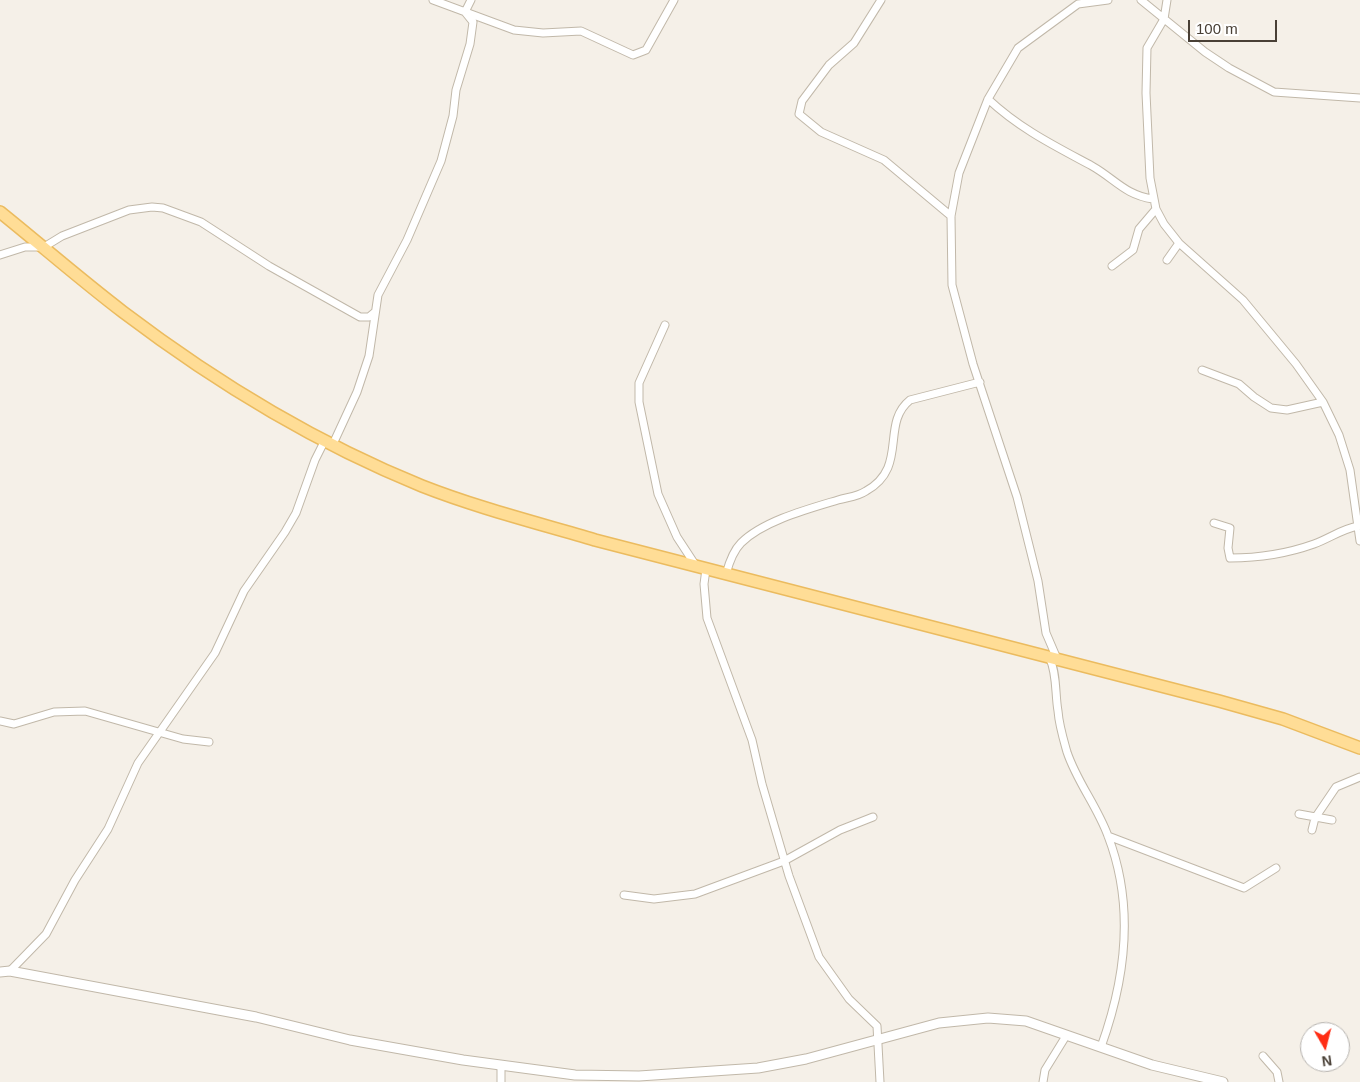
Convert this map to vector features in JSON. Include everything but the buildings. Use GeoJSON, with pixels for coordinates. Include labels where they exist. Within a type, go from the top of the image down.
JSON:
{"type":"FeatureCollection","features":[{"type":"Feature","properties":{"kind":"main road"},"geometry":{"type":"LineString","coordinates":[[0,212],[122,311],[174,348],[244,393],[329,442],[422,486],[484,507],[595,540],[1054,660],[1228,703],[1283,719],[1360,748]]}},
{"type":"Feature","properties":{"kind":"street"},"geometry":{"type":"LineString","coordinates":[[433,0],[514,30],[543,33],[581,31],[624,52],[637,55],[646,50],[674,0]]}},
{"type":"Feature","properties":{"kind":"street"},"geometry":{"type":"LineString","coordinates":[[465,12],[471,0]]}},
{"type":"Feature","properties":{"kind":"street"},"geometry":{"type":"LineString","coordinates":[[880,0],[854,44],[829,65],[802,101],[799,114],[821,132],[884,160],[951,216]]}},
{"type":"Feature","properties":{"kind":"street"},"geometry":{"type":"LineString","coordinates":[[1101,1047],[1118,992],[1125,924],[1121,876],[1108,836],[1074,771],[1060,728],[1054,660],[1046,633],[1038,581],[1017,496],[980,382],[952,285],[951,216],[959,173],[988,99],[1018,48],[1078,4],[1108,0]]}},
{"type":"Feature","properties":{"kind":"street"},"geometry":{"type":"LineString","coordinates":[[1141,0],[1229,68],[1274,92],[1360,98]]}},
{"type":"Feature","properties":{"kind":"street"},"geometry":{"type":"LineString","coordinates":[[1167,0],[1164,19],[1148,48],[1146,93],[1153,199],[1156,209],[1164,224],[1180,243],[1243,300],[1296,364],[1323,402],[1340,435],[1350,470],[1360,541]]}},
{"type":"Feature","properties":{"kind":"street"},"geometry":{"type":"LineString","coordinates":[[10,971],[46,934],[75,880],[108,829],[138,763],[162,732],[216,653],[244,591],[289,526],[302,500],[315,460],[329,442],[357,392],[369,356],[378,295],[406,240],[441,161],[453,116],[456,90],[470,44],[472,22],[465,12]]}},
{"type":"Feature","properties":{"kind":"street"},"geometry":{"type":"LineString","coordinates":[[988,99],[1031,134],[1093,167],[1131,194],[1153,199]]}},
{"type":"Feature","properties":{"kind":"street"},"geometry":{"type":"LineString","coordinates":[[0,255],[25,247],[44,247],[62,236],[129,210],[152,207],[163,208],[202,222],[269,266],[360,317],[372,335]]}},
{"type":"Feature","properties":{"kind":"street"},"geometry":{"type":"LineString","coordinates":[[1112,266],[1133,250],[1139,229],[1156,209]]}},
{"type":"Feature","properties":{"kind":"street"},"geometry":{"type":"LineString","coordinates":[[25,247],[29,235]]}},
{"type":"Feature","properties":{"kind":"street"},"geometry":{"type":"LineString","coordinates":[[1167,260],[1180,243]]}},
{"type":"Feature","properties":{"kind":"street"},"geometry":{"type":"LineString","coordinates":[[360,317],[369,317],[375,312]]}},
{"type":"Feature","properties":{"kind":"street"},"geometry":{"type":"LineString","coordinates":[[666,325],[639,383],[639,402],[652,457],[658,494],[677,537],[701,568],[707,618],[752,740],[784,861],[819,957],[855,1006],[877,1026],[880,1082]]}},
{"type":"Feature","properties":{"kind":"street"},"geometry":{"type":"LineString","coordinates":[[1202,370],[1239,384],[1271,408],[1286,410],[1323,402]]}},
{"type":"Feature","properties":{"kind":"street"},"geometry":{"type":"LineString","coordinates":[[726,574],[734,553],[740,544],[753,533],[778,520],[854,497],[879,483],[890,467],[896,424],[905,404],[910,400],[980,382]]}},
{"type":"Feature","properties":{"kind":"street"},"geometry":{"type":"LineString","coordinates":[[1214,523],[1230,528],[1228,548],[1230,558],[1265,558],[1297,550],[1344,529],[1358,526]]}},
{"type":"Feature","properties":{"kind":"street"},"geometry":{"type":"LineString","coordinates":[[0,721],[14,724],[54,712],[85,711],[184,739],[209,742]]}},
{"type":"Feature","properties":{"kind":"street"},"geometry":{"type":"LineString","coordinates":[[1312,830],[1315,818],[1336,787],[1360,777]]}},
{"type":"Feature","properties":{"kind":"street"},"geometry":{"type":"LineString","coordinates":[[1298,814],[1332,820]]}},
{"type":"Feature","properties":{"kind":"street"},"geometry":{"type":"LineString","coordinates":[[624,895],[654,898],[695,894],[784,861],[840,830],[873,817]]}},
{"type":"Feature","properties":{"kind":"street"},"geometry":{"type":"LineString","coordinates":[[1108,836],[1244,888],[1276,868]]}},
{"type":"Feature","properties":{"kind":"street"},"geometry":{"type":"LineString","coordinates":[[0,972],[10,971],[256,1017],[350,1040],[575,1075],[705,1073],[758,1068],[806,1059],[939,1023],[988,1018],[1026,1021],[1172,1070],[1223,1082]]}},
{"type":"Feature","properties":{"kind":"street"},"geometry":{"type":"LineString","coordinates":[[1043,1082],[1045,1070],[1066,1036]]}},
{"type":"Feature","properties":{"kind":"street"},"geometry":{"type":"LineString","coordinates":[[1263,1056],[1277,1072],[1279,1082]]}},
{"type":"Feature","properties":{"kind":"street"},"geometry":{"type":"LineString","coordinates":[[501,1065],[501,1082]]}}]}
